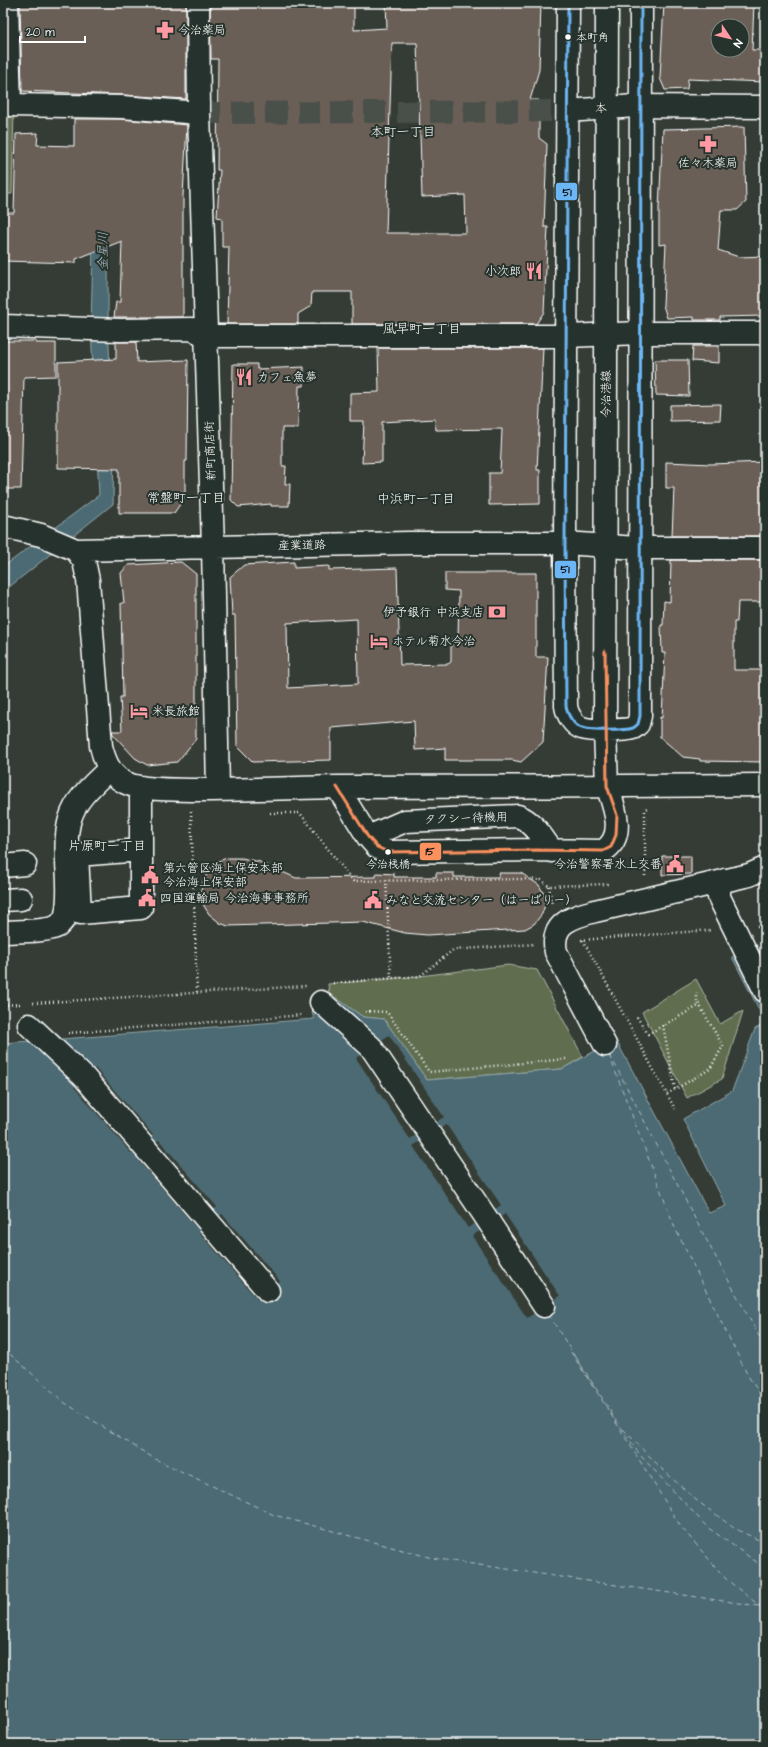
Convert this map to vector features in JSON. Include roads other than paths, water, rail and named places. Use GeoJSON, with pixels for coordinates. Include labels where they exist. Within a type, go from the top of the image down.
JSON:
{"type":"FeatureCollection","features":[{"type":"Feature","properties":{"kind":"street"},"geometry":{"type":"LineString","coordinates":[[7,3],[5,44],[10,105],[122,106],[199,113]]}},
{"type":"Feature","properties":{"kind":"street","name":"新町商店街"},"geometry":{"type":"LineString","coordinates":[[198,3],[199,113],[213,547],[218,790]]}},
{"type":"Feature","properties":{"kind":"street"},"geometry":{"type":"LineString","coordinates":[[568,3],[565,543],[567,712],[573,721],[581,728],[605,730],[633,728],[638,724],[640,716],[640,332],[638,106],[640,3]]}},
{"type":"Feature","properties":{"kind":"street","name":"今治港線"},"geometry":{"type":"LineString","coordinates":[[552,851],[603,851],[611,847],[616,835],[617,815],[606,786],[605,730],[607,3]]}},
{"type":"Feature","properties":{"kind":"street","name":"本"},"geometry":{"type":"LineString","coordinates":[[568,111],[638,106],[765,107]]}},
{"type":"Feature","properties":{"kind":"street"},"geometry":{"type":"LineString","coordinates":[[3,326],[120,330],[192,329],[206,336],[567,336],[640,332],[765,333]]}},
{"type":"Feature","properties":{"kind":"street","name":"産業道路"},"geometry":{"type":"LineString","coordinates":[[3,526],[41,535],[76,550],[409,543],[565,543],[640,548],[765,548]]}},
{"type":"Feature","properties":{"kind":"street"},"geometry":{"type":"LineString","coordinates":[[76,550],[84,562],[88,580],[99,731],[104,760],[118,779],[129,784],[141,787],[163,789],[218,790],[337,787],[765,785]]}},
{"type":"Feature","properties":{"kind":"street"},"geometry":{"type":"LineString","coordinates":[[3,932],[48,929],[57,926],[63,921],[66,915],[68,900],[66,852],[70,818],[81,797],[110,769]]}},
{"type":"Feature","properties":{"kind":"street"},"geometry":{"type":"LineString","coordinates":[[141,787],[141,850]]}},
{"type":"Feature","properties":{"kind":"street"},"geometry":{"type":"LineString","coordinates":[[337,787],[368,837],[377,847],[388,852],[552,851]]}},
{"type":"Feature","properties":{"kind":"street","name":"タクシー待機用"},"geometry":{"type":"LineString","coordinates":[[368,837],[405,821],[518,816],[527,819],[536,828],[552,851]]}},
{"type":"Feature","properties":{"kind":"street"},"geometry":{"type":"LineString","coordinates":[[3,866],[25,864]]}},
{"type":"Feature","properties":{"kind":"street"},"geometry":{"type":"LineString","coordinates":[[605,1045],[556,952],[554,942],[556,933],[562,926],[573,917],[749,875],[765,868]]}},
{"type":"Feature","properties":{"kind":"street"},"geometry":{"type":"LineString","coordinates":[[725,880],[719,888],[719,897],[765,991]]}},
{"type":"Feature","properties":{"kind":"street"},"geometry":{"type":"LineString","coordinates":[[318,996],[371,1047],[544,1306]]}},
{"type":"Feature","properties":{"kind":"street"},"geometry":{"type":"LineString","coordinates":[[32,1016],[268,1291]]}},
{"type":"Feature","properties":{"kind":"water","name":"金星川"},"geometry":{"type":"Polygon","coordinates":[[[94,3],[109,3],[108,326],[114,450],[113,504],[3,592],[3,567],[99,495],[91,328],[96,122],[94,3]]]}},
{"type":"Feature","properties":{"kind":"water"},"geometry":{"type":"Polygon","coordinates":[[[756,944],[765,962],[765,1021],[732,957],[756,944]]]}},
{"type":"Feature","properties":{"kind":"water"},"geometry":{"type":"Polygon","coordinates":[[[581,975],[709,1213],[726,1206],[683,1119],[732,1091],[755,1029],[765,1024],[765,1744],[3,1744],[3,1043],[31,1041],[22,1032],[37,1016],[62,1039],[314,1019],[312,1012],[329,993],[363,1017],[384,1019],[427,1080],[562,1069],[595,1051],[561,985],[581,975]]]}},
{"type":"Feature","properties":{"kind":"tunnel"},"geometry":{"type":"LineString","coordinates":[[199,113],[568,111]]}},
{"type":"Feature","properties":{"kind":"place","name":"今治薬局"},"geometry":{"type":"Point","coordinates":[165,30]}},
{"type":"Feature","properties":{"kind":"place","name":"本町角"},"geometry":{"type":"Point","coordinates":[568,37]}},
{"type":"Feature","properties":{"kind":"place","name":"佐々木薬局"},"geometry":{"type":"Point","coordinates":[708,144]}},
{"type":"Feature","properties":{"kind":"place","name":"小次郎"},"geometry":{"type":"Point","coordinates":[534,271]}},
{"type":"Feature","properties":{"kind":"place","name":"カフェ魚夢"},"geometry":{"type":"Point","coordinates":[244,377]}},
{"type":"Feature","properties":{"kind":"place","name":"伊予銀行 中浜支店"},"geometry":{"type":"Point","coordinates":[497,612]}},
{"type":"Feature","properties":{"kind":"place","name":"ホテル菊水今治"},"geometry":{"type":"Point","coordinates":[379,641]}},
{"type":"Feature","properties":{"kind":"place","name":"米長旅館"},"geometry":{"type":"Point","coordinates":[139,711]}},
{"type":"Feature","properties":{"kind":"place","name":"今治桟橋"},"geometry":{"type":"Point","coordinates":[388,852]}},
{"type":"Feature","properties":{"kind":"place","name":"今治警察署水上交番"},"geometry":{"type":"Point","coordinates":[675,864]}},
{"type":"Feature","properties":{"kind":"place","name":"第六管区海上保安本部 今治海上保安部"},"geometry":{"type":"Point","coordinates":[150,875]}},
{"type":"Feature","properties":{"kind":"place","name":"四国運輸局 今治海事事務所"},"geometry":{"type":"Point","coordinates":[147,898]}},
{"type":"Feature","properties":{"kind":"place","name":"みなと交流センター（はーばりー）"},"geometry":{"type":"Point","coordinates":[373,900]}},
{"type":"Feature","properties":{"kind":"district","name":"本町一丁目"},"geometry":{"type":"Point","coordinates":[403,131]}},
{"type":"Feature","properties":{"kind":"district","name":"風早町一丁目"},"geometry":{"type":"Point","coordinates":[422,328]}},
{"type":"Feature","properties":{"kind":"district","name":"常盤町一丁目"},"geometry":{"type":"Point","coordinates":[186,497]}},
{"type":"Feature","properties":{"kind":"district","name":"中浜町一丁目"},"geometry":{"type":"Point","coordinates":[416,498]}},
{"type":"Feature","properties":{"kind":"district","name":"片原町一丁目"},"geometry":{"type":"Point","coordinates":[107,845]}}]}
